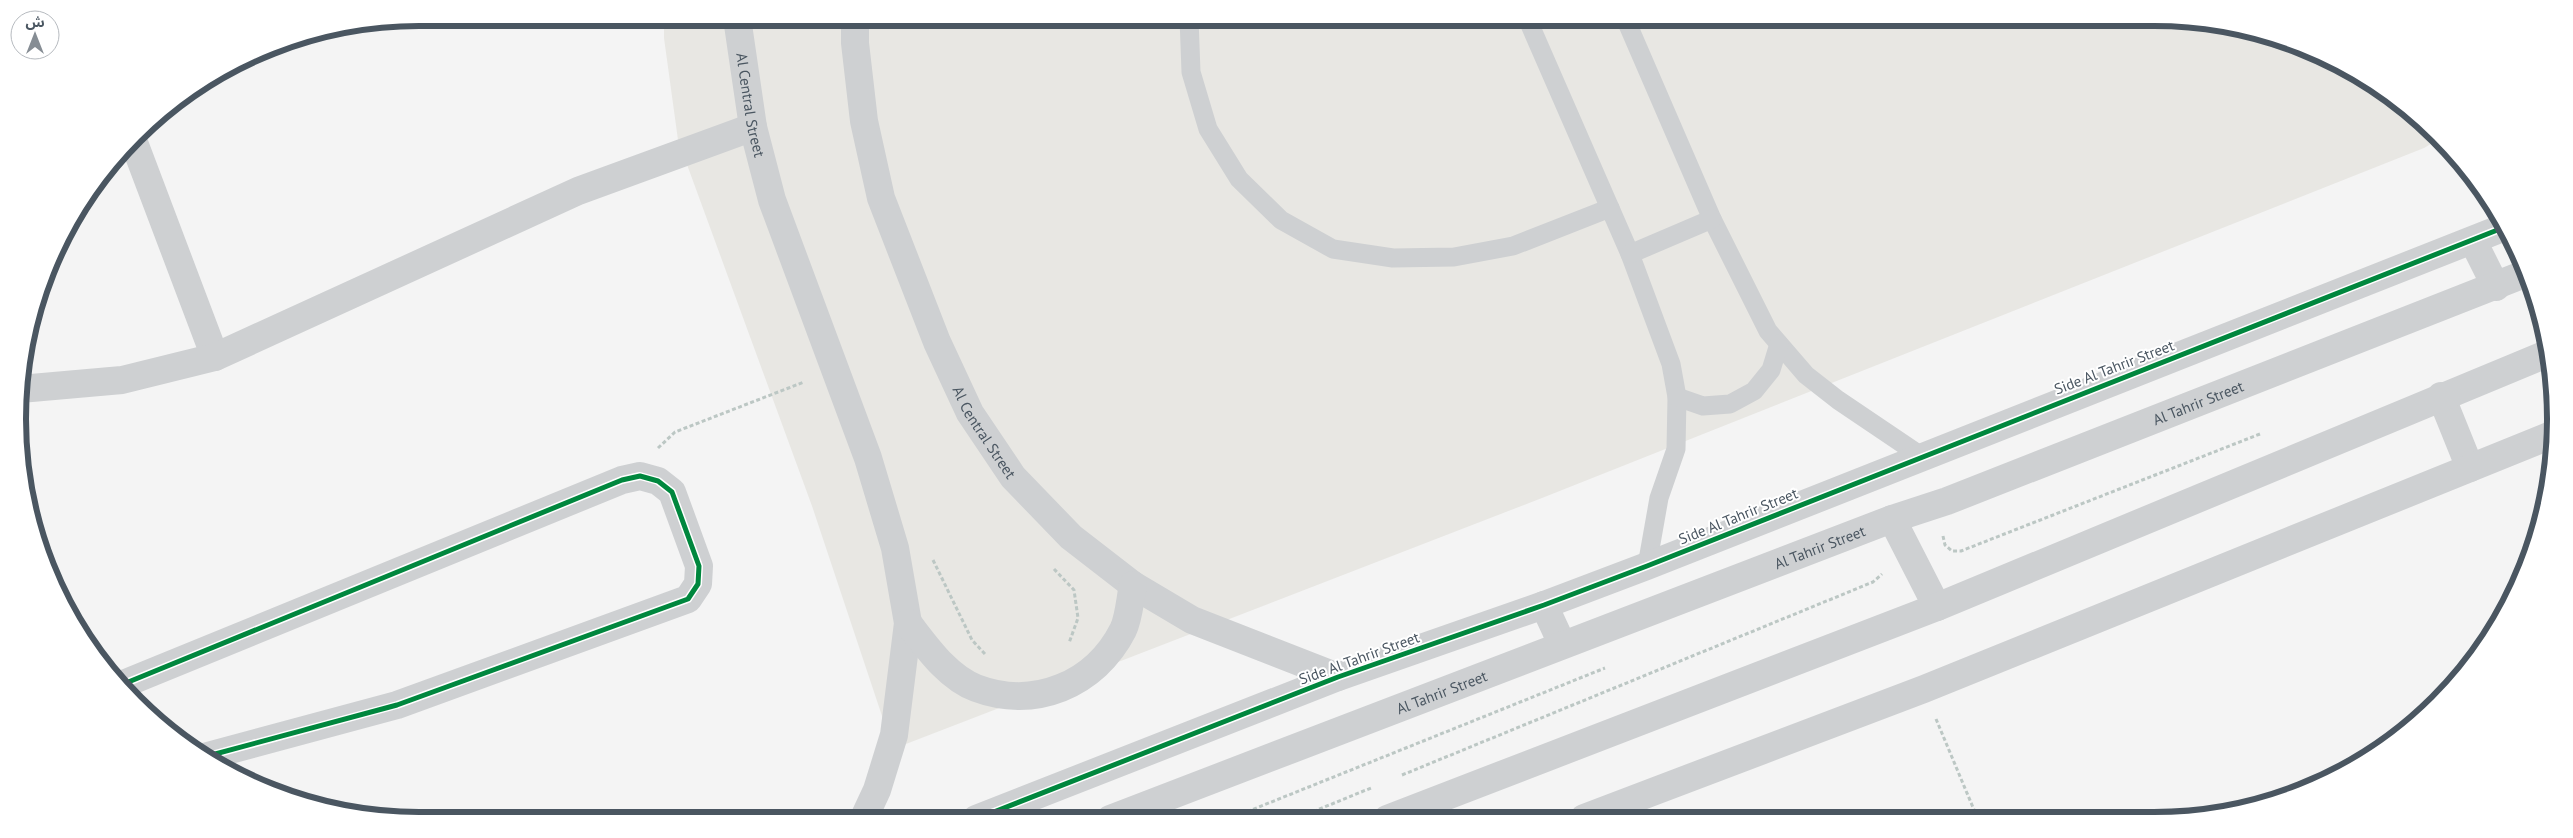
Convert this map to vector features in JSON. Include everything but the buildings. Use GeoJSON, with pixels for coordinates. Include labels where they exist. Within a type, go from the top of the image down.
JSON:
{"type":"FeatureCollection","features":[{"type":"Feature","properties":{"kind":"street","name":"Al Central Street"},"geometry":{"type":"LineString","coordinates":[[738,26],[753,127],[772,200],[868,458],[895,548],[908,623],[894,735],[876,790],[866,812]]}},
{"type":"Feature","properties":{"kind":"street","name":"Al Central Street"},"geometry":{"type":"LineString","coordinates":[[854,26],[864,121],[881,198],[937,342],[970,413],[1013,477],[1072,537],[1133,585],[1192,620],[1338,677]]}},
{"type":"Feature","properties":{"kind":"street"},"geometry":{"type":"LineString","coordinates":[[28,388],[122,380],[215,357],[578,191],[753,127]]}},
{"type":"Feature","properties":{"kind":"street"},"geometry":{"type":"LineString","coordinates":[[135,148],[215,357]]}},
{"type":"Feature","properties":{"kind":"street","name":"Side Al Tahrir Street"},"geometry":{"type":"LineString","coordinates":[[994,812],[1338,677],[1544,605],[1647,566],[1921,456],[2498,230]]}},
{"type":"Feature","properties":{"kind":"street"},"geometry":{"type":"LineString","coordinates":[[2472,241],[2496,287]]}},
{"type":"Feature","properties":{"kind":"street","name":"Al Tahrir Street"},"geometry":{"type":"LineString","coordinates":[[1128,812],[1562,644],[1892,519],[1948,501],[2520,276]]}},
{"type":"Feature","properties":{"kind":"street"},"geometry":{"type":"LineString","coordinates":[[1407,812],[1937,607],[2441,396],[2541,356]]}},
{"type":"Feature","properties":{"kind":"street"},"geometry":{"type":"LineString","coordinates":[[2441,396],[2470,468]]}},
{"type":"Feature","properties":{"kind":"street"},"geometry":{"type":"LineString","coordinates":[[1600,812],[1924,689],[2546,437]]}},
{"type":"Feature","properties":{"kind":"street"},"geometry":{"type":"LineString","coordinates":[[128,682],[622,480],[640,476],[658,481],[672,492],[699,566],[698,584],[688,599],[397,705],[215,754]]}},
{"type":"Feature","properties":{"kind":"street"},"geometry":{"type":"LineString","coordinates":[[1892,519],[1937,607]]}},
{"type":"Feature","properties":{"kind":"street"},"geometry":{"type":"LineString","coordinates":[[908,623],[938,662],[974,688],[1018,697],[1061,689],[1099,666],[1124,629],[1133,585]]}},
{"type":"Feature","properties":{"kind":"street"},"geometry":{"type":"LineString","coordinates":[[1544,605],[1562,644]]}},
{"type":"Feature","properties":{"kind":"lane"},"geometry":{"type":"LineString","coordinates":[[1189,26],[1191,72],[1208,129],[1239,179],[1281,220],[1333,249],[1393,258],[1454,257],[1514,246],[1610,208]]}},
{"type":"Feature","properties":{"kind":"lane"},"geometry":{"type":"LineString","coordinates":[[1530,26],[1630,254],[1670,364],[1678,397],[1676,449],[1659,498],[1647,566]]}},
{"type":"Feature","properties":{"kind":"lane"},"geometry":{"type":"LineString","coordinates":[[1628,26],[1712,219],[1768,331],[1806,375],[1838,400],[1921,456]]}},
{"type":"Feature","properties":{"kind":"lane"},"geometry":{"type":"LineString","coordinates":[[1630,254],[1712,219]]}},
{"type":"Feature","properties":{"kind":"lane"},"geometry":{"type":"LineString","coordinates":[[1678,397],[1703,406],[1730,404],[1754,391],[1771,370],[1779,344]]}},
{"type":"Feature","properties":{"kind":"path"},"geometry":{"type":"LineString","coordinates":[[640,476],[654,451],[675,432],[835,370]]}},
{"type":"Feature","properties":{"kind":"path"},"geometry":{"type":"LineString","coordinates":[[1948,528],[1943,536],[1945,545],[1952,551],[1961,551],[2268,431]]}},
{"type":"Feature","properties":{"kind":"path"},"geometry":{"type":"LineString","coordinates":[[930,554],[972,640],[992,661]]}},
{"type":"Feature","properties":{"kind":"path"},"geometry":{"type":"LineString","coordinates":[[1051,566],[1074,590],[1078,618],[1069,644]]}},
{"type":"Feature","properties":{"kind":"path"},"geometry":{"type":"LineString","coordinates":[[1401,775],[1874,582],[1881,576],[1884,566]]}},
{"type":"Feature","properties":{"kind":"path"},"geometry":{"type":"LineString","coordinates":[[1246,812],[1608,666]]}},
{"type":"Feature","properties":{"kind":"path"},"geometry":{"type":"LineString","coordinates":[[1924,689],[1975,812]]}},
{"type":"Feature","properties":{"kind":"path"},"geometry":{"type":"LineString","coordinates":[[1312,812],[1374,786]]}},
{"type":"Feature","properties":{"kind":"shaded area"},"geometry":{"type":"Polygon","coordinates":[[[664,26],[2180,27],[2231,34],[2280,47],[2304,56],[2328,67],[2372,92],[2393,107],[2433,143],[2424,148],[1542,498],[893,749],[812,506],[678,140],[664,26]]]}},
{"type":"Feature","properties":{"kind":"cycle path"},"geometry":{"type":"LineString","coordinates":[[994,812],[1338,677],[1544,605],[1647,566],[2498,230]]}},
{"type":"Feature","properties":{"kind":"cycle path"},"geometry":{"type":"LineString","coordinates":[[128,682],[622,480],[640,476],[658,481],[672,492],[699,566],[698,584],[688,599],[397,705],[215,754]]}}]}
